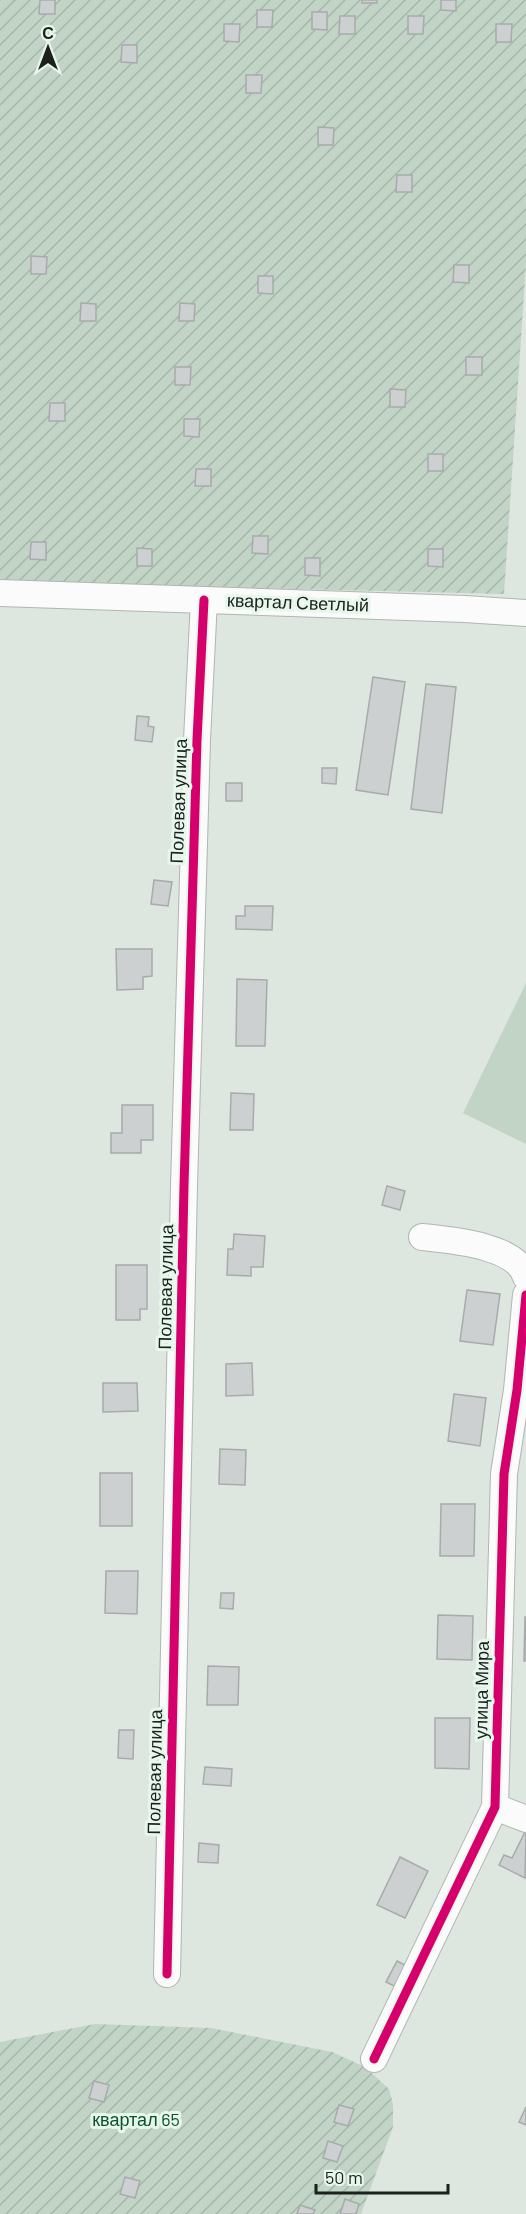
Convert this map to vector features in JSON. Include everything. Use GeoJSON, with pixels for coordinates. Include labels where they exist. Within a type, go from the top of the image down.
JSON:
{"type":"FeatureCollection","features":[{"type":"Feature","properties":{"kind":"street","name":"квартал Светлый"},"geometry":{"type":"LineString","coordinates":[[0,593],[525,613]]}},
{"type":"Feature","properties":{"kind":"street","name":"Полевая улица"},"geometry":{"type":"LineString","coordinates":[[167,1974],[186,1139],[197,740],[204,600]]}},
{"type":"Feature","properties":{"kind":"street"},"geometry":{"type":"LineString","coordinates":[[422,1237],[477,1244],[503,1255],[524,1269],[526,1277]]}},
{"type":"Feature","properties":{"kind":"street","name":"улица Мира"},"geometry":{"type":"LineString","coordinates":[[374,2059],[495,1807],[504,1473],[517,1390],[526,1296]]}},
{"type":"Feature","properties":{"kind":"street"},"geometry":{"type":"LineString","coordinates":[[495,1807],[526,1819]]}},
{"type":"Feature","properties":{"kind":"green space"},"geometry":{"type":"Polygon","coordinates":[[[0,0],[526,0],[526,263],[504,594],[0,582],[0,0]]]}},
{"type":"Feature","properties":{"kind":"green space"},"geometry":{"type":"Polygon","coordinates":[[[526,983],[526,1144],[463,1113],[526,983]]]}},
{"type":"Feature","properties":{"kind":"green space","name":"квартал 65"},"geometry":{"type":"Polygon","coordinates":[[[95,2024],[211,2028],[332,2052],[365,2067],[389,2089],[393,2104],[393,2127],[361,2214],[0,2214],[0,2042],[95,2024]]]}},
{"type":"Feature","properties":{"kind":"building"},"geometry":{"type":"Polygon","coordinates":[[[40,0],[55,0],[55,14],[39,14],[40,0]]]}},
{"type":"Feature","properties":{"kind":"building"},"geometry":{"type":"Polygon","coordinates":[[[362,0],[377,0],[377,3],[362,3],[362,0]]]}},
{"type":"Feature","properties":{"kind":"building"},"geometry":{"type":"Polygon","coordinates":[[[441,0],[456,0],[456,11],[441,10],[441,0]]]}},
{"type":"Feature","properties":{"kind":"building"},"geometry":{"type":"Polygon","coordinates":[[[257,10],[273,10],[272,27],[257,27],[257,10]]]}},
{"type":"Feature","properties":{"kind":"building"},"geometry":{"type":"Polygon","coordinates":[[[312,12],[327,12],[327,30],[312,29],[312,12]]]}},
{"type":"Feature","properties":{"kind":"building"},"geometry":{"type":"Polygon","coordinates":[[[340,16],[355,16],[355,34],[339,34],[340,16]]]}},
{"type":"Feature","properties":{"kind":"building"},"geometry":{"type":"Polygon","coordinates":[[[408,16],[424,16],[423,34],[408,34],[408,16]]]}},
{"type":"Feature","properties":{"kind":"building"},"geometry":{"type":"Polygon","coordinates":[[[224,24],[240,24],[239,42],[224,41],[224,24]]]}},
{"type":"Feature","properties":{"kind":"building"},"geometry":{"type":"Polygon","coordinates":[[[496,24],[512,24],[511,42],[496,42],[496,24]]]}},
{"type":"Feature","properties":{"kind":"building"},"geometry":{"type":"Polygon","coordinates":[[[122,45],[137,45],[137,63],[121,62],[122,45]]]}},
{"type":"Feature","properties":{"kind":"building"},"geometry":{"type":"Polygon","coordinates":[[[246,75],[262,75],[261,93],[246,93],[246,75]]]}},
{"type":"Feature","properties":{"kind":"building"},"geometry":{"type":"Polygon","coordinates":[[[318,127],[334,128],[333,145],[318,145],[318,127]]]}},
{"type":"Feature","properties":{"kind":"building"},"geometry":{"type":"Polygon","coordinates":[[[397,175],[412,175],[412,192],[396,192],[397,175]]]}},
{"type":"Feature","properties":{"kind":"building"},"geometry":{"type":"Polygon","coordinates":[[[31,256],[47,257],[46,274],[31,274],[31,256]]]}},
{"type":"Feature","properties":{"kind":"building"},"geometry":{"type":"Polygon","coordinates":[[[454,265],[469,265],[469,283],[453,282],[454,265]]]}},
{"type":"Feature","properties":{"kind":"building"},"geometry":{"type":"Polygon","coordinates":[[[258,276],[273,276],[273,294],[258,293],[258,276]]]}},
{"type":"Feature","properties":{"kind":"building"},"geometry":{"type":"Polygon","coordinates":[[[81,303],[96,304],[96,321],[80,321],[81,303]]]}},
{"type":"Feature","properties":{"kind":"building"},"geometry":{"type":"Polygon","coordinates":[[[180,303],[195,304],[194,321],[179,321],[180,303]]]}},
{"type":"Feature","properties":{"kind":"building"},"geometry":{"type":"Polygon","coordinates":[[[466,357],[482,357],[482,375],[466,375],[466,357]]]}},
{"type":"Feature","properties":{"kind":"building"},"geometry":{"type":"Polygon","coordinates":[[[175,367],[191,367],[190,385],[175,385],[175,367]]]}},
{"type":"Feature","properties":{"kind":"building"},"geometry":{"type":"Polygon","coordinates":[[[390,389],[406,390],[405,407],[390,407],[390,389]]]}},
{"type":"Feature","properties":{"kind":"building"},"geometry":{"type":"Polygon","coordinates":[[[50,403],[65,403],[65,421],[49,421],[50,403]]]}},
{"type":"Feature","properties":{"kind":"building"},"geometry":{"type":"Polygon","coordinates":[[[184,419],[200,419],[199,437],[184,436],[184,419]]]}},
{"type":"Feature","properties":{"kind":"building"},"geometry":{"type":"Polygon","coordinates":[[[428,454],[443,454],[443,471],[428,471],[428,454]]]}},
{"type":"Feature","properties":{"kind":"building"},"geometry":{"type":"Polygon","coordinates":[[[196,469],[211,469],[211,486],[195,486],[196,469]]]}},
{"type":"Feature","properties":{"kind":"building"},"geometry":{"type":"Polygon","coordinates":[[[253,536],[268,536],[268,554],[252,553],[253,536]]]}},
{"type":"Feature","properties":{"kind":"building"},"geometry":{"type":"Polygon","coordinates":[[[31,542],[46,542],[46,560],[30,559],[31,542]]]}},
{"type":"Feature","properties":{"kind":"building"},"geometry":{"type":"Polygon","coordinates":[[[137,548],[152,549],[152,566],[137,566],[137,548]]]}},
{"type":"Feature","properties":{"kind":"building"},"geometry":{"type":"Polygon","coordinates":[[[428,549],[443,549],[443,567],[428,566],[428,549]]]}},
{"type":"Feature","properties":{"kind":"building"},"geometry":{"type":"Polygon","coordinates":[[[305,558],[320,558],[320,576],[305,575],[305,558]]]}},
{"type":"Feature","properties":{"kind":"building"},"geometry":{"type":"Polygon","coordinates":[[[373,677],[405,682],[388,795],[356,790],[373,677]]]}},
{"type":"Feature","properties":{"kind":"building"},"geometry":{"type":"Polygon","coordinates":[[[426,684],[456,687],[442,813],[411,809],[426,684]]]}},
{"type":"Feature","properties":{"kind":"building"},"geometry":{"type":"Polygon","coordinates":[[[137,716],[149,717],[148,726],[154,727],[152,742],[135,740],[137,716]]]}},
{"type":"Feature","properties":{"kind":"building"},"geometry":{"type":"Polygon","coordinates":[[[322,768],[337,768],[336,784],[322,783],[322,768]]]}},
{"type":"Feature","properties":{"kind":"building"},"geometry":{"type":"Polygon","coordinates":[[[226,783],[242,783],[242,801],[226,801],[226,783]]]}},
{"type":"Feature","properties":{"kind":"building"},"geometry":{"type":"Polygon","coordinates":[[[154,880],[172,882],[168,906],[151,904],[154,880]]]}},
{"type":"Feature","properties":{"kind":"building"},"geometry":{"type":"Polygon","coordinates":[[[245,906],[273,906],[272,930],[236,929],[236,916],[245,916],[245,906]]]}},
{"type":"Feature","properties":{"kind":"building"},"geometry":{"type":"Polygon","coordinates":[[[116,949],[152,949],[152,976],[143,977],[143,989],[117,990],[116,949]]]}},
{"type":"Feature","properties":{"kind":"building"},"geometry":{"type":"Polygon","coordinates":[[[237,979],[267,980],[265,1046],[236,1046],[237,979]]]}},
{"type":"Feature","properties":{"kind":"building"},"geometry":{"type":"Polygon","coordinates":[[[231,1093],[254,1094],[253,1130],[230,1130],[231,1093]]]}},
{"type":"Feature","properties":{"kind":"building"},"geometry":{"type":"Polygon","coordinates":[[[122,1105],[153,1105],[153,1140],[141,1140],[141,1153],[111,1153],[111,1133],[122,1133],[122,1105]]]}},
{"type":"Feature","properties":{"kind":"building"},"geometry":{"type":"Polygon","coordinates":[[[387,1186],[405,1191],[400,1210],[382,1205],[387,1186]]]}},
{"type":"Feature","properties":{"kind":"building"},"geometry":{"type":"Polygon","coordinates":[[[234,1234],[265,1236],[263,1267],[251,1267],[251,1276],[227,1275],[228,1249],[233,1249],[234,1234]]]}},
{"type":"Feature","properties":{"kind":"building"},"geometry":{"type":"Polygon","coordinates":[[[116,1265],[147,1265],[147,1309],[140,1309],[140,1320],[116,1320],[116,1265]]]}},
{"type":"Feature","properties":{"kind":"building"},"geometry":{"type":"Polygon","coordinates":[[[467,1290],[500,1294],[493,1345],[460,1341],[467,1290]]]}},
{"type":"Feature","properties":{"kind":"building"},"geometry":{"type":"Polygon","coordinates":[[[252,1363],[253,1395],[226,1396],[226,1364],[252,1363]]]}},
{"type":"Feature","properties":{"kind":"building"},"geometry":{"type":"Polygon","coordinates":[[[103,1383],[137,1383],[138,1411],[103,1412],[103,1383]]]}},
{"type":"Feature","properties":{"kind":"building"},"geometry":{"type":"Polygon","coordinates":[[[454,1394],[486,1398],[480,1446],[448,1441],[454,1394]]]}},
{"type":"Feature","properties":{"kind":"building"},"geometry":{"type":"Polygon","coordinates":[[[220,1449],[246,1450],[245,1485],[219,1484],[220,1449]]]}},
{"type":"Feature","properties":{"kind":"building"},"geometry":{"type":"Polygon","coordinates":[[[100,1473],[132,1473],[132,1526],[100,1526],[100,1473]]]}},
{"type":"Feature","properties":{"kind":"building"},"geometry":{"type":"Polygon","coordinates":[[[441,1504],[475,1504],[474,1556],[440,1556],[441,1504]]]}},
{"type":"Feature","properties":{"kind":"building"},"geometry":{"type":"Polygon","coordinates":[[[106,1571],[138,1571],[137,1614],[105,1613],[106,1571]]]}},
{"type":"Feature","properties":{"kind":"building"},"geometry":{"type":"Polygon","coordinates":[[[221,1593],[234,1593],[233,1609],[220,1608],[221,1593]]]}},
{"type":"Feature","properties":{"kind":"building"},"geometry":{"type":"Polygon","coordinates":[[[438,1615],[473,1616],[472,1660],[437,1659],[438,1615]]]}},
{"type":"Feature","properties":{"kind":"building"},"geometry":{"type":"Polygon","coordinates":[[[525,1617],[526,1661],[524,1661],[525,1617]]]}},
{"type":"Feature","properties":{"kind":"building"},"geometry":{"type":"Polygon","coordinates":[[[208,1666],[239,1667],[238,1705],[207,1705],[208,1666]]]}},
{"type":"Feature","properties":{"kind":"building"},"geometry":{"type":"Polygon","coordinates":[[[435,1718],[470,1718],[469,1769],[435,1768],[435,1718]]]}},
{"type":"Feature","properties":{"kind":"building"},"geometry":{"type":"Polygon","coordinates":[[[119,1730],[134,1730],[133,1759],[118,1758],[119,1730]]]}},
{"type":"Feature","properties":{"kind":"building"},"geometry":{"type":"Polygon","coordinates":[[[205,1767],[232,1769],[231,1786],[203,1784],[205,1767]]]}},
{"type":"Feature","properties":{"kind":"building"},"geometry":{"type":"Polygon","coordinates":[[[525,1832],[525,1878],[499,1865],[504,1855],[512,1858],[525,1832]]]}},
{"type":"Feature","properties":{"kind":"building"},"geometry":{"type":"Polygon","coordinates":[[[199,1843],[219,1845],[218,1863],[198,1862],[199,1843]]]}},
{"type":"Feature","properties":{"kind":"building"},"geometry":{"type":"Polygon","coordinates":[[[400,1857],[428,1871],[405,1918],[377,1905],[400,1857]]]}},
{"type":"Feature","properties":{"kind":"building"},"geometry":{"type":"Polygon","coordinates":[[[397,1961],[413,1969],[402,1990],[386,1982],[397,1961]]]}},
{"type":"Feature","properties":{"kind":"building"},"geometry":{"type":"Polygon","coordinates":[[[94,2081],[109,2085],[104,2102],[89,2098],[94,2081]]]}},
{"type":"Feature","properties":{"kind":"building"},"geometry":{"type":"Polygon","coordinates":[[[339,2105],[354,2109],[348,2126],[334,2122],[339,2105]]]}},
{"type":"Feature","properties":{"kind":"building"},"geometry":{"type":"Polygon","coordinates":[[[526,2107],[526,2125],[519,2122],[526,2107]]]}},
{"type":"Feature","properties":{"kind":"building"},"geometry":{"type":"Polygon","coordinates":[[[328,2141],[343,2146],[337,2162],[323,2158],[328,2141]]]}},
{"type":"Feature","properties":{"kind":"building"},"geometry":{"type":"Polygon","coordinates":[[[125,2177],[140,2181],[135,2198],[120,2194],[125,2177]]]}},
{"type":"Feature","properties":{"kind":"building"},"geometry":{"type":"Polygon","coordinates":[[[345,2199],[359,2204],[356,2214],[340,2214],[345,2199]]]}},
{"type":"Feature","properties":{"kind":"building"},"geometry":{"type":"Polygon","coordinates":[[[300,2205],[315,2210],[313,2214],[297,2214],[300,2205]]]}},
{"type":"Feature","properties":{"kind":"cycle path"},"geometry":{"type":"LineString","coordinates":[[167,1974],[184,1186],[197,740],[204,600]]}},
{"type":"Feature","properties":{"kind":"cycle path"},"geometry":{"type":"LineString","coordinates":[[374,2059],[495,1807],[504,1474],[517,1390],[526,1295]]}}]}
